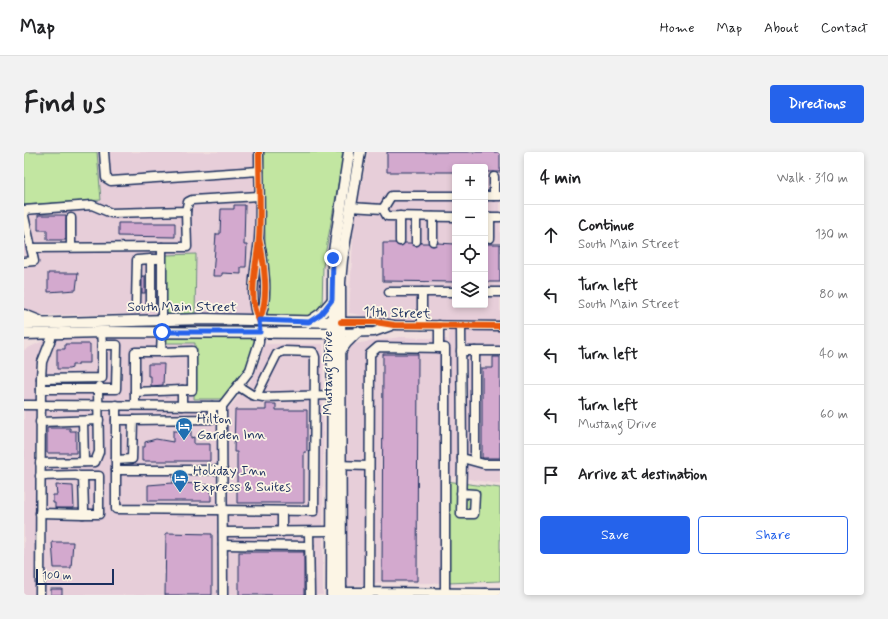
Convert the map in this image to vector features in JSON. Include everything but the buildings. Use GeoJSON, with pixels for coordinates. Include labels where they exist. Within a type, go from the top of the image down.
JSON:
{"type":"FeatureCollection","features":[{"type":"Feature","properties":{"kind":"main road","name":"Mustang Drive"},"geometry":{"type":"LineString","coordinates":[[338,594],[337,466],[341,350],[332,300],[333,258],[349,152]]}},
{"type":"Feature","properties":{"kind":"main road","name":"Mustang Drive"},"geometry":{"type":"LineString","coordinates":[[337,466],[332,395],[342,260],[360,152]]}},
{"type":"Feature","properties":{"kind":"main road"},"geometry":{"type":"LineString","coordinates":[[309,322],[321,314],[332,300]]}},
{"type":"Feature","properties":{"kind":"main road"},"geometry":{"type":"LineString","coordinates":[[24,314],[43,323]]}},
{"type":"Feature","properties":{"kind":"main road"},"geometry":{"type":"LineString","coordinates":[[162,319],[162,332]]}},
{"type":"Feature","properties":{"kind":"main road"},"geometry":{"type":"LineString","coordinates":[[204,319],[204,332]]}},
{"type":"Feature","properties":{"kind":"main road","name":"South Main Street"},"geometry":{"type":"LineString","coordinates":[[24,324],[101,320],[204,319],[309,322],[337,327]]}},
{"type":"Feature","properties":{"kind":"main road"},"geometry":{"type":"LineString","coordinates":[[56,333],[68,328],[94,327],[101,320]]}},
{"type":"Feature","properties":{"kind":"main road"},"geometry":{"type":"LineString","coordinates":[[259,320],[260,332]]}},
{"type":"Feature","properties":{"kind":"main road","name":"South Main Street"},"geometry":{"type":"LineString","coordinates":[[24,334],[101,332],[260,332],[337,327]]}},
{"type":"Feature","properties":{"kind":"main road"},"geometry":{"type":"LineString","coordinates":[[341,350],[357,332]]}},
{"type":"Feature","properties":{"kind":"street"},"geometry":{"type":"LineString","coordinates":[[104,152],[106,178],[111,180],[259,171]]}},
{"type":"Feature","properties":{"kind":"street"},"geometry":{"type":"LineString","coordinates":[[259,152],[259,239],[255,259],[254,304],[255,313],[259,320]]}},
{"type":"Feature","properties":{"kind":"street"},"geometry":{"type":"LineString","coordinates":[[494,176],[497,196]]}},
{"type":"Feature","properties":{"kind":"street"},"geometry":{"type":"LineString","coordinates":[[31,248],[187,247],[186,212],[188,202],[192,200],[259,196]]}},
{"type":"Feature","properties":{"kind":"street"},"geometry":{"type":"LineString","coordinates":[[383,208],[391,196],[452,196]]}},
{"type":"Feature","properties":{"kind":"street"},"geometry":{"type":"LineString","coordinates":[[24,210],[92,205],[111,213],[186,212]]}},
{"type":"Feature","properties":{"kind":"street"},"geometry":{"type":"LineString","coordinates":[[350,207],[383,208]]}},
{"type":"Feature","properties":{"kind":"street"},"geometry":{"type":"LineString","coordinates":[[383,208],[387,216],[452,217]]}},
{"type":"Feature","properties":{"kind":"street"},"geometry":{"type":"LineString","coordinates":[[24,216],[34,261],[24,262]]}},
{"type":"Feature","properties":{"kind":"street"},"geometry":{"type":"LineString","coordinates":[[400,216],[400,241]]}},
{"type":"Feature","properties":{"kind":"street"},"geometry":{"type":"LineString","coordinates":[[416,217],[416,241]]}},
{"type":"Feature","properties":{"kind":"street"},"geometry":{"type":"LineString","coordinates":[[433,217],[433,241]]}},
{"type":"Feature","properties":{"kind":"street"},"geometry":{"type":"LineString","coordinates":[[490,238],[488,217],[500,217]]}},
{"type":"Feature","properties":{"kind":"street"},"geometry":{"type":"LineString","coordinates":[[71,218],[71,247]]}},
{"type":"Feature","properties":{"kind":"street"},"geometry":{"type":"LineString","coordinates":[[162,247],[162,319]]}},
{"type":"Feature","properties":{"kind":"street"},"geometry":{"type":"LineString","coordinates":[[151,259],[151,303]]}},
{"type":"Feature","properties":{"kind":"street"},"geometry":{"type":"LineString","coordinates":[[136,303],[137,260],[162,259]]}},
{"type":"Feature","properties":{"kind":"street"},"geometry":{"type":"LineString","coordinates":[[389,292],[452,292]]}},
{"type":"Feature","properties":{"kind":"street"},"geometry":{"type":"LineString","coordinates":[[422,292],[422,325]]}},
{"type":"Feature","properties":{"kind":"street"},"geometry":{"type":"LineString","coordinates":[[488,292],[500,292]]}},
{"type":"Feature","properties":{"kind":"street","name":"11th Street"},"geometry":{"type":"LineString","coordinates":[[337,327],[375,322],[394,325],[500,326]]}},
{"type":"Feature","properties":{"kind":"street","name":"11th Street"},"geometry":{"type":"LineString","coordinates":[[337,327],[357,332],[374,332],[394,325]]}},
{"type":"Feature","properties":{"kind":"street"},"geometry":{"type":"LineString","coordinates":[[439,325],[439,348]]}},
{"type":"Feature","properties":{"kind":"street"},"geometry":{"type":"LineString","coordinates":[[461,493],[462,326]]}},
{"type":"Feature","properties":{"kind":"street"},"geometry":{"type":"LineString","coordinates":[[40,463],[95,462],[99,452],[98,389],[102,378],[101,332]]}},
{"type":"Feature","properties":{"kind":"street"},"geometry":{"type":"LineString","coordinates":[[162,332],[162,352]]}},
{"type":"Feature","properties":{"kind":"street"},"geometry":{"type":"LineString","coordinates":[[223,595],[222,406],[250,370],[259,342],[260,332]]}},
{"type":"Feature","properties":{"kind":"street"},"geometry":{"type":"LineString","coordinates":[[40,595],[40,389],[42,362],[51,339],[56,333]]}},
{"type":"Feature","properties":{"kind":"street"},"geometry":{"type":"LineString","coordinates":[[40,389],[116,389],[117,345],[102,345]]}},
{"type":"Feature","properties":{"kind":"street"},"geometry":{"type":"LineString","coordinates":[[369,593],[368,466],[370,354],[378,347],[445,348],[445,591]]}},
{"type":"Feature","properties":{"kind":"street"},"geometry":{"type":"LineString","coordinates":[[135,392],[192,390],[192,351],[135,352],[135,392],[135,405]]}},
{"type":"Feature","properties":{"kind":"street"},"geometry":{"type":"LineString","coordinates":[[116,405],[116,509],[314,511],[315,357],[313,352],[283,351],[277,354],[269,367],[256,396]]}},
{"type":"Feature","properties":{"kind":"street"},"geometry":{"type":"LineString","coordinates":[[461,351],[500,351]]}},
{"type":"Feature","properties":{"kind":"street"},"geometry":{"type":"LineString","coordinates":[[475,351],[475,460]]}},
{"type":"Feature","properties":{"kind":"street"},"geometry":{"type":"LineString","coordinates":[[41,379],[102,378]]}},
{"type":"Feature","properties":{"kind":"street"},"geometry":{"type":"LineString","coordinates":[[238,386],[256,396],[263,397],[332,395]]}},
{"type":"Feature","properties":{"kind":"street"},"geometry":{"type":"LineString","coordinates":[[182,390],[182,406]]}},
{"type":"Feature","properties":{"kind":"street"},"geometry":{"type":"LineString","coordinates":[[24,405],[222,406]]}},
{"type":"Feature","properties":{"kind":"street"},"geometry":{"type":"LineString","coordinates":[[156,405],[156,419]]}},
{"type":"Feature","properties":{"kind":"street"},"geometry":{"type":"LineString","coordinates":[[116,420],[212,419],[212,406]]}},
{"type":"Feature","properties":{"kind":"street"},"geometry":{"type":"LineString","coordinates":[[40,422],[99,420]]}},
{"type":"Feature","properties":{"kind":"street"},"geometry":{"type":"LineString","coordinates":[[116,460],[132,459],[133,420]]}},
{"type":"Feature","properties":{"kind":"street"},"geometry":{"type":"LineString","coordinates":[[83,421],[84,462]]}},
{"type":"Feature","properties":{"kind":"street"},"geometry":{"type":"LineString","coordinates":[[462,458],[475,460],[484,464],[500,464]]}},
{"type":"Feature","properties":{"kind":"street"},"geometry":{"type":"LineString","coordinates":[[337,466],[368,466]]}},
{"type":"Feature","properties":{"kind":"street"},"geometry":{"type":"LineString","coordinates":[[116,470],[223,470]]}},
{"type":"Feature","properties":{"kind":"street"},"geometry":{"type":"LineString","coordinates":[[40,476],[99,476],[99,514],[40,513]]}},
{"type":"Feature","properties":{"kind":"street"},"geometry":{"type":"LineString","coordinates":[[81,476],[83,477],[83,514]]}},
{"type":"Feature","properties":{"kind":"street"},"geometry":{"type":"LineString","coordinates":[[282,511],[282,532]]}},
{"type":"Feature","properties":{"kind":"street"},"geometry":{"type":"LineString","coordinates":[[223,532],[337,531]]}},
{"type":"Feature","properties":{"kind":"street"},"geometry":{"type":"LineString","coordinates":[[309,532],[310,595]]}},
{"type":"Feature","properties":{"kind":"street"},"geometry":{"type":"LineString","coordinates":[[223,545],[309,546]]}},
{"type":"Feature","properties":{"kind":"street"},"geometry":{"type":"LineString","coordinates":[[338,594],[445,591],[485,594],[500,593]]}},
{"type":"Feature","properties":{"kind":"shaded area"},"geometry":{"type":"Polygon","coordinates":[[[97,152],[263,152],[267,317],[195,317],[196,254],[166,314],[43,315],[26,311],[24,308],[24,205],[100,200],[97,152]]]}},
{"type":"Feature","properties":{"kind":"shaded area"},"geometry":{"type":"Polygon","coordinates":[[[368,152],[500,152],[500,484],[449,476],[449,321],[388,320],[349,313],[354,222],[368,152]]]}},
{"type":"Feature","properties":{"kind":"shaded area"},"geometry":{"type":"Polygon","coordinates":[[[400,337],[447,339],[448,583],[382,583],[345,586],[346,354],[353,344],[400,337]]]}},
{"type":"Feature","properties":{"kind":"shaded area"},"geometry":{"type":"Polygon","coordinates":[[[167,338],[167,343],[195,343],[194,409],[229,408],[249,385],[260,361],[263,344],[323,344],[323,595],[24,595],[24,350],[47,339],[167,338]]]}},
{"type":"Feature","properties":{"kind":"green space"},"geometry":{"type":"Polygon","coordinates":[[[24,152],[97,152],[101,200],[24,205],[24,152]]]}},
{"type":"Feature","properties":{"kind":"green space"},"geometry":{"type":"Polygon","coordinates":[[[263,152],[344,152],[323,266],[322,308],[307,319],[267,317],[263,152]]]}},
{"type":"Feature","properties":{"kind":"green space"},"geometry":{"type":"Polygon","coordinates":[[[196,254],[195,317],[166,316],[166,255],[196,254]]]}},
{"type":"Feature","properties":{"kind":"green space"},"geometry":{"type":"Polygon","coordinates":[[[167,338],[255,338],[256,341],[247,367],[230,388],[224,399],[194,399],[195,343],[167,343],[167,338]]]}},
{"type":"Feature","properties":{"kind":"green space"},"geometry":{"type":"Polygon","coordinates":[[[446,481],[500,488],[500,581],[448,583],[446,481]]]}},
{"type":"Feature","properties":{"kind":"cycle path"},"geometry":{"type":"LineString","coordinates":[[259,152],[260,228],[253,292],[255,312],[259,320],[264,302],[265,280],[263,258],[259,239]]}},
{"type":"Feature","properties":{"kind":"cycle path"},"geometry":{"type":"LineString","coordinates":[[341,322],[375,322],[394,325],[500,326]]}},
{"type":"Feature","properties":{"kind":"place","name":"Hilton Garden Inn"},"geometry":{"type":"Point","coordinates":[184,441]}},
{"type":"Feature","properties":{"kind":"place","name":"Holiday Inn Express & Suites"},"geometry":{"type":"Point","coordinates":[180,493]}},
{"type":"Feature","properties":{"kind":"route"},"geometry":{"type":"LineString","coordinates":[[162,332],[260,332],[259,320],[309,322],[321,314],[332,300],[333,258]]}}]}
